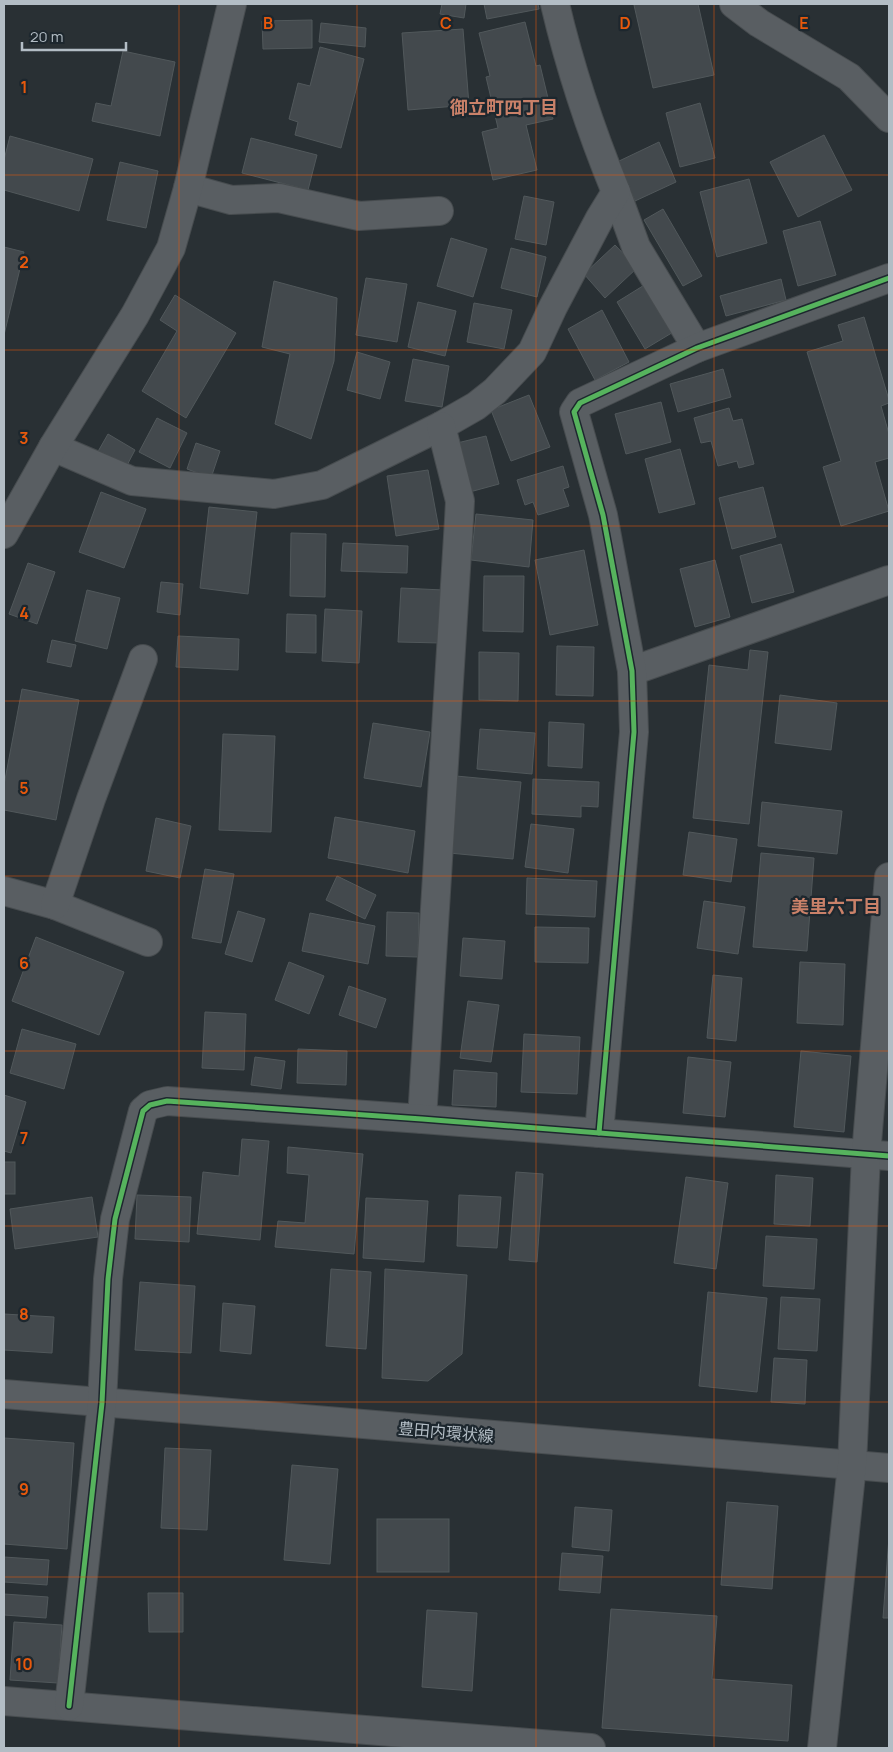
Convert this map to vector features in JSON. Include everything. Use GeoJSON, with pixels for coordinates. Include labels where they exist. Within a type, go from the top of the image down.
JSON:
{"type":"FeatureCollection","features":[{"type":"Feature","properties":{"kind":"street"},"geometry":{"type":"LineString","coordinates":[[4,534],[53,446],[135,315],[171,248],[188,188],[232,4]]}},
{"type":"Feature","properties":{"kind":"street"},"geometry":{"type":"LineString","coordinates":[[555,4],[564,44],[596,145],[636,247],[697,348]]}},
{"type":"Feature","properties":{"kind":"street"},"geometry":{"type":"LineString","coordinates":[[734,4],[759,24],[849,77],[889,118]]}},
{"type":"Feature","properties":{"kind":"street"},"geometry":{"type":"LineString","coordinates":[[188,188],[231,200],[279,198],[359,216],[439,211]]}},
{"type":"Feature","properties":{"kind":"street"},"geometry":{"type":"LineString","coordinates":[[53,446],[132,481],[274,494],[322,486],[441,426],[496,392],[532,352],[553,307],[600,218],[616,192]]}},
{"type":"Feature","properties":{"kind":"street"},"geometry":{"type":"LineString","coordinates":[[599,1133],[634,732],[632,671],[603,515],[574,412],[580,403],[697,348],[889,278]]}},
{"type":"Feature","properties":{"kind":"street"},"geometry":{"type":"LineString","coordinates":[[422,1119],[460,520],[460,501],[441,426]]}},
{"type":"Feature","properties":{"kind":"street"},"geometry":{"type":"LineString","coordinates":[[632,671],[889,580]]}},
{"type":"Feature","properties":{"kind":"street"},"geometry":{"type":"LineString","coordinates":[[54,904],[143,659]]}},
{"type":"Feature","properties":{"kind":"street"},"geometry":{"type":"LineString","coordinates":[[822,1748],[852,1465],[878,1156],[889,878]]}},
{"type":"Feature","properties":{"kind":"street"},"geometry":{"type":"LineString","coordinates":[[4,891],[54,904],[148,942]]}},
{"type":"Feature","properties":{"kind":"street"},"geometry":{"type":"LineString","coordinates":[[69,1706],[102,1404],[108,1279],[115,1219],[143,1111],[150,1105],[167,1101],[422,1119],[878,1156]]}},
{"type":"Feature","properties":{"kind":"street","name":"豊田内環状線"},"geometry":{"type":"LineString","coordinates":[[4,1394],[102,1404],[889,1468]]}},
{"type":"Feature","properties":{"kind":"street"},"geometry":{"type":"LineString","coordinates":[[4,1701],[69,1706],[380,1740],[591,1748]]}},
{"type":"Feature","properties":{"kind":"building"},"geometry":{"type":"Polygon","coordinates":[[[442,4],[466,4],[464,18],[440,14],[442,4]]]}},
{"type":"Feature","properties":{"kind":"building"},"geometry":{"type":"Polygon","coordinates":[[[484,4],[538,4],[539,9],[487,19],[484,4]]]}},
{"type":"Feature","properties":{"kind":"building"},"geometry":{"type":"Polygon","coordinates":[[[698,4],[714,75],[653,88],[634,5],[698,4]]]}},
{"type":"Feature","properties":{"kind":"building"},"geometry":{"type":"Polygon","coordinates":[[[312,20],[312,48],[263,49],[262,21],[312,20]]]}},
{"type":"Feature","properties":{"kind":"building"},"geometry":{"type":"Polygon","coordinates":[[[525,22],[536,66],[540,65],[553,119],[526,125],[537,170],[493,180],[482,132],[498,128],[486,77],[490,76],[479,33],[525,22]]]}},
{"type":"Feature","properties":{"kind":"building"},"geometry":{"type":"Polygon","coordinates":[[[321,23],[366,28],[365,47],[319,42],[321,23]]]}},
{"type":"Feature","properties":{"kind":"building"},"geometry":{"type":"Polygon","coordinates":[[[463,29],[469,105],[408,110],[402,33],[463,29]]]}},
{"type":"Feature","properties":{"kind":"building"},"geometry":{"type":"Polygon","coordinates":[[[320,47],[364,59],[341,148],[295,135],[298,122],[289,119],[298,83],[310,86],[320,47]]]}},
{"type":"Feature","properties":{"kind":"building"},"geometry":{"type":"Polygon","coordinates":[[[123,51],[175,62],[160,136],[92,121],[96,103],[111,106],[123,51]]]}},
{"type":"Feature","properties":{"kind":"building"},"geometry":{"type":"Polygon","coordinates":[[[700,103],[715,158],[680,167],[666,113],[700,103]]]}},
{"type":"Feature","properties":{"kind":"building"},"geometry":{"type":"Polygon","coordinates":[[[824,135],[852,190],[798,217],[770,162],[824,135]]]}},
{"type":"Feature","properties":{"kind":"building"},"geometry":{"type":"Polygon","coordinates":[[[10,136],[93,159],[79,211],[4,190],[4,160],[10,136]]]}},
{"type":"Feature","properties":{"kind":"building"},"geometry":{"type":"Polygon","coordinates":[[[251,138],[317,155],[308,190],[242,173],[251,138]]]}},
{"type":"Feature","properties":{"kind":"building"},"geometry":{"type":"Polygon","coordinates":[[[659,142],[676,182],[635,201],[617,162],[659,142]]]}},
{"type":"Feature","properties":{"kind":"building"},"geometry":{"type":"Polygon","coordinates":[[[120,162],[158,171],[146,228],[107,220],[120,162]]]}},
{"type":"Feature","properties":{"kind":"building"},"geometry":{"type":"Polygon","coordinates":[[[749,179],[767,243],[717,257],[700,192],[749,179]]]}},
{"type":"Feature","properties":{"kind":"building"},"geometry":{"type":"Polygon","coordinates":[[[524,196],[554,202],[546,245],[515,239],[524,196]]]}},
{"type":"Feature","properties":{"kind":"building"},"geometry":{"type":"Polygon","coordinates":[[[663,209],[702,276],[683,286],[644,220],[663,209]]]}},
{"type":"Feature","properties":{"kind":"building"},"geometry":{"type":"Polygon","coordinates":[[[820,221],[836,275],[798,286],[783,231],[820,221]]]}},
{"type":"Feature","properties":{"kind":"building"},"geometry":{"type":"Polygon","coordinates":[[[451,238],[487,249],[473,297],[437,286],[451,238]]]}},
{"type":"Feature","properties":{"kind":"building"},"geometry":{"type":"Polygon","coordinates":[[[615,245],[637,268],[605,298],[584,274],[615,245]]]}},
{"type":"Feature","properties":{"kind":"building"},"geometry":{"type":"Polygon","coordinates":[[[4,247],[24,252],[4,335],[4,247]]]}},
{"type":"Feature","properties":{"kind":"building"},"geometry":{"type":"Polygon","coordinates":[[[511,248],[546,257],[537,297],[501,288],[511,248]]]}},
{"type":"Feature","properties":{"kind":"building"},"geometry":{"type":"Polygon","coordinates":[[[366,278],[407,284],[397,342],[356,335],[366,278]]]}},
{"type":"Feature","properties":{"kind":"building"},"geometry":{"type":"Polygon","coordinates":[[[781,279],[786,300],[726,316],[720,296],[781,279]]]}},
{"type":"Feature","properties":{"kind":"building"},"geometry":{"type":"Polygon","coordinates":[[[274,281],[337,298],[334,361],[311,439],[275,424],[290,354],[262,347],[274,281]]]}},
{"type":"Feature","properties":{"kind":"building"},"geometry":{"type":"Polygon","coordinates":[[[646,284],[675,331],[645,349],[617,302],[646,284]]]}},
{"type":"Feature","properties":{"kind":"building"},"geometry":{"type":"Polygon","coordinates":[[[175,295],[236,333],[186,418],[142,391],[177,331],[160,320],[175,295]]]}},
{"type":"Feature","properties":{"kind":"building"},"geometry":{"type":"Polygon","coordinates":[[[418,302],[456,311],[445,356],[408,347],[418,302]]]}},
{"type":"Feature","properties":{"kind":"building"},"geometry":{"type":"Polygon","coordinates":[[[474,303],[512,310],[504,349],[467,342],[474,303]]]}},
{"type":"Feature","properties":{"kind":"building"},"geometry":{"type":"Polygon","coordinates":[[[602,310],[629,362],[595,380],[568,329],[602,310]]]}},
{"type":"Feature","properties":{"kind":"building"},"geometry":{"type":"Polygon","coordinates":[[[864,317],[889,400],[889,403],[881,406],[889,434],[889,458],[875,462],[889,511],[841,526],[823,467],[841,461],[807,352],[843,341],[838,325],[864,317]]]}},
{"type":"Feature","properties":{"kind":"building"},"geometry":{"type":"Polygon","coordinates":[[[357,352],[390,362],[380,399],[347,390],[357,352]]]}},
{"type":"Feature","properties":{"kind":"building"},"geometry":{"type":"Polygon","coordinates":[[[413,359],[449,366],[442,407],[405,401],[413,359]]]}},
{"type":"Feature","properties":{"kind":"building"},"geometry":{"type":"Polygon","coordinates":[[[723,369],[731,397],[678,412],[670,384],[723,369]]]}},
{"type":"Feature","properties":{"kind":"building"},"geometry":{"type":"Polygon","coordinates":[[[529,395],[550,447],[511,461],[491,410],[529,395]]]}},
{"type":"Feature","properties":{"kind":"building"},"geometry":{"type":"Polygon","coordinates":[[[661,402],[671,442],[626,454],[615,414],[661,402]]]}},
{"type":"Feature","properties":{"kind":"building"},"geometry":{"type":"Polygon","coordinates":[[[729,408],[733,421],[742,419],[754,464],[739,468],[737,461],[718,466],[711,441],[701,443],[694,418],[729,408]]]}},
{"type":"Feature","properties":{"kind":"building"},"geometry":{"type":"Polygon","coordinates":[[[157,418],[187,433],[170,468],[139,452],[157,418]]]}},
{"type":"Feature","properties":{"kind":"building"},"geometry":{"type":"Polygon","coordinates":[[[108,434],[135,450],[124,471],[96,455],[108,434]]]}},
{"type":"Feature","properties":{"kind":"building"},"geometry":{"type":"Polygon","coordinates":[[[486,436],[499,484],[466,493],[453,444],[486,436]]]}},
{"type":"Feature","properties":{"kind":"building"},"geometry":{"type":"Polygon","coordinates":[[[196,443],[220,451],[211,478],[187,469],[196,443]]]}},
{"type":"Feature","properties":{"kind":"building"},"geometry":{"type":"Polygon","coordinates":[[[680,449],[695,504],[659,513],[645,459],[680,449]]]}},
{"type":"Feature","properties":{"kind":"building"},"geometry":{"type":"Polygon","coordinates":[[[563,466],[569,487],[563,489],[569,506],[538,515],[533,502],[525,505],[517,480],[563,466]]]}},
{"type":"Feature","properties":{"kind":"building"},"geometry":{"type":"Polygon","coordinates":[[[428,470],[439,529],[396,536],[387,476],[428,470]]]}},
{"type":"Feature","properties":{"kind":"building"},"geometry":{"type":"Polygon","coordinates":[[[763,487],[776,537],[732,549],[719,498],[763,487]]]}},
{"type":"Feature","properties":{"kind":"building"},"geometry":{"type":"Polygon","coordinates":[[[101,492],[146,509],[124,568],[79,552],[101,492]]]}},
{"type":"Feature","properties":{"kind":"building"},"geometry":{"type":"Polygon","coordinates":[[[209,507],[257,512],[248,594],[200,588],[209,507]]]}},
{"type":"Feature","properties":{"kind":"building"},"geometry":{"type":"Polygon","coordinates":[[[476,514],[533,520],[529,567],[471,560],[476,514]]]}},
{"type":"Feature","properties":{"kind":"building"},"geometry":{"type":"Polygon","coordinates":[[[291,533],[326,534],[325,597],[290,596],[291,533]]]}},
{"type":"Feature","properties":{"kind":"building"},"geometry":{"type":"Polygon","coordinates":[[[343,543],[408,546],[407,573],[341,571],[343,543]]]}},
{"type":"Feature","properties":{"kind":"building"},"geometry":{"type":"Polygon","coordinates":[[[781,544],[794,592],[752,603],[740,556],[781,544]]]}},
{"type":"Feature","properties":{"kind":"building"},"geometry":{"type":"Polygon","coordinates":[[[584,550],[598,625],[550,635],[535,560],[584,550]]]}},
{"type":"Feature","properties":{"kind":"building"},"geometry":{"type":"Polygon","coordinates":[[[715,560],[730,617],[695,627],[680,569],[715,560]]]}},
{"type":"Feature","properties":{"kind":"building"},"geometry":{"type":"Polygon","coordinates":[[[28,563],[55,572],[37,624],[9,614],[28,563]]]}},
{"type":"Feature","properties":{"kind":"building"},"geometry":{"type":"Polygon","coordinates":[[[484,576],[524,576],[523,632],[483,631],[484,576]]]}},
{"type":"Feature","properties":{"kind":"building"},"geometry":{"type":"Polygon","coordinates":[[[161,582],[183,584],[180,615],[157,612],[161,582]]]}},
{"type":"Feature","properties":{"kind":"building"},"geometry":{"type":"Polygon","coordinates":[[[401,588],[443,590],[441,643],[398,642],[401,588]]]}},
{"type":"Feature","properties":{"kind":"building"},"geometry":{"type":"Polygon","coordinates":[[[87,590],[120,598],[107,649],[75,641],[87,590]]]}},
{"type":"Feature","properties":{"kind":"building"},"geometry":{"type":"Polygon","coordinates":[[[325,609],[362,611],[359,663],[322,661],[325,609]]]}},
{"type":"Feature","properties":{"kind":"building"},"geometry":{"type":"Polygon","coordinates":[[[287,614],[316,615],[316,653],[286,652],[287,614]]]}},
{"type":"Feature","properties":{"kind":"building"},"geometry":{"type":"Polygon","coordinates":[[[178,636],[239,639],[238,670],[176,667],[178,636]]]}},
{"type":"Feature","properties":{"kind":"building"},"geometry":{"type":"Polygon","coordinates":[[[52,640],[76,645],[71,667],[47,662],[52,640]]]}},
{"type":"Feature","properties":{"kind":"building"},"geometry":{"type":"Polygon","coordinates":[[[557,646],[594,647],[593,696],[556,695],[557,646]]]}},
{"type":"Feature","properties":{"kind":"building"},"geometry":{"type":"Polygon","coordinates":[[[750,650],[768,652],[749,824],[693,818],[709,665],[748,670],[750,650]]]}},
{"type":"Feature","properties":{"kind":"building"},"geometry":{"type":"Polygon","coordinates":[[[479,652],[519,653],[518,701],[479,700],[479,652]]]}},
{"type":"Feature","properties":{"kind":"building"},"geometry":{"type":"Polygon","coordinates":[[[22,689],[79,700],[56,820],[4,810],[4,785],[22,689]]]}},
{"type":"Feature","properties":{"kind":"building"},"geometry":{"type":"Polygon","coordinates":[[[780,695],[837,703],[831,750],[775,743],[780,695]]]}},
{"type":"Feature","properties":{"kind":"building"},"geometry":{"type":"Polygon","coordinates":[[[549,722],[584,724],[582,768],[548,766],[549,722]]]}},
{"type":"Feature","properties":{"kind":"building"},"geometry":{"type":"Polygon","coordinates":[[[373,723],[430,732],[421,787],[364,778],[373,723]]]}},
{"type":"Feature","properties":{"kind":"building"},"geometry":{"type":"Polygon","coordinates":[[[480,729],[535,733],[532,774],[477,769],[480,729]]]}},
{"type":"Feature","properties":{"kind":"building"},"geometry":{"type":"Polygon","coordinates":[[[223,734],[275,736],[271,832],[219,830],[223,734]]]}},
{"type":"Feature","properties":{"kind":"building"},"geometry":{"type":"Polygon","coordinates":[[[456,776],[521,782],[513,859],[449,853],[456,776]]]}},
{"type":"Feature","properties":{"kind":"building"},"geometry":{"type":"Polygon","coordinates":[[[533,779],[599,782],[598,807],[581,806],[581,817],[532,814],[533,779]]]}},
{"type":"Feature","properties":{"kind":"building"},"geometry":{"type":"Polygon","coordinates":[[[762,802],[842,811],[837,854],[758,846],[762,802]]]}},
{"type":"Feature","properties":{"kind":"building"},"geometry":{"type":"Polygon","coordinates":[[[335,817],[415,831],[408,873],[328,858],[335,817]]]}},
{"type":"Feature","properties":{"kind":"building"},"geometry":{"type":"Polygon","coordinates":[[[156,818],[191,826],[180,878],[146,871],[156,818]]]}},
{"type":"Feature","properties":{"kind":"building"},"geometry":{"type":"Polygon","coordinates":[[[531,824],[574,829],[568,873],[525,867],[531,824]]]}},
{"type":"Feature","properties":{"kind":"building"},"geometry":{"type":"Polygon","coordinates":[[[689,832],[737,839],[731,882],[683,875],[689,832]]]}},
{"type":"Feature","properties":{"kind":"building"},"geometry":{"type":"Polygon","coordinates":[[[761,853],[814,858],[807,951],[753,947],[761,853]]]}},
{"type":"Feature","properties":{"kind":"building"},"geometry":{"type":"Polygon","coordinates":[[[205,869],[234,874],[221,943],[192,938],[205,869]]]}},
{"type":"Feature","properties":{"kind":"building"},"geometry":{"type":"Polygon","coordinates":[[[337,876],[376,895],[365,919],[326,900],[337,876]]]}},
{"type":"Feature","properties":{"kind":"building"},"geometry":{"type":"Polygon","coordinates":[[[527,878],[597,881],[595,917],[526,914],[527,878]]]}},
{"type":"Feature","properties":{"kind":"building"},"geometry":{"type":"Polygon","coordinates":[[[704,901],[745,907],[738,954],[697,948],[704,901]]]}},
{"type":"Feature","properties":{"kind":"building"},"geometry":{"type":"Polygon","coordinates":[[[238,911],[265,919],[252,962],[225,954],[238,911]]]}},
{"type":"Feature","properties":{"kind":"building"},"geometry":{"type":"Polygon","coordinates":[[[387,912],[419,913],[418,957],[386,956],[387,912]]]}},
{"type":"Feature","properties":{"kind":"building"},"geometry":{"type":"Polygon","coordinates":[[[310,913],[375,926],[368,964],[302,951],[310,913]]]}},
{"type":"Feature","properties":{"kind":"building"},"geometry":{"type":"Polygon","coordinates":[[[535,927],[589,928],[588,963],[535,962],[535,927]]]}},
{"type":"Feature","properties":{"kind":"building"},"geometry":{"type":"Polygon","coordinates":[[[36,937],[124,972],[99,1035],[12,1001],[36,937]]]}},
{"type":"Feature","properties":{"kind":"building"},"geometry":{"type":"Polygon","coordinates":[[[463,938],[505,941],[502,979],[460,976],[463,938]]]}},
{"type":"Feature","properties":{"kind":"building"},"geometry":{"type":"Polygon","coordinates":[[[289,962],[324,976],[309,1014],[275,1000],[289,962]]]}},
{"type":"Feature","properties":{"kind":"building"},"geometry":{"type":"Polygon","coordinates":[[[800,962],[845,964],[843,1025],[797,1023],[800,962]]]}},
{"type":"Feature","properties":{"kind":"building"},"geometry":{"type":"Polygon","coordinates":[[[713,975],[742,978],[736,1041],[707,1038],[713,975]]]}},
{"type":"Feature","properties":{"kind":"building"},"geometry":{"type":"Polygon","coordinates":[[[349,986],[386,999],[376,1028],[339,1015],[349,986]]]}},
{"type":"Feature","properties":{"kind":"building"},"geometry":{"type":"Polygon","coordinates":[[[468,1001],[499,1005],[491,1062],[460,1058],[468,1001]]]}},
{"type":"Feature","properties":{"kind":"building"},"geometry":{"type":"Polygon","coordinates":[[[205,1012],[246,1014],[244,1070],[202,1068],[205,1012]]]}},
{"type":"Feature","properties":{"kind":"building"},"geometry":{"type":"Polygon","coordinates":[[[22,1029],[76,1044],[64,1089],[10,1073],[22,1029]]]}},
{"type":"Feature","properties":{"kind":"building"},"geometry":{"type":"Polygon","coordinates":[[[524,1034],[580,1037],[577,1094],[521,1092],[524,1034]]]}},
{"type":"Feature","properties":{"kind":"building"},"geometry":{"type":"Polygon","coordinates":[[[298,1049],[347,1051],[346,1085],[297,1083],[298,1049]]]}},
{"type":"Feature","properties":{"kind":"building"},"geometry":{"type":"Polygon","coordinates":[[[801,1051],[851,1056],[844,1132],[794,1127],[801,1051]]]}},
{"type":"Feature","properties":{"kind":"building"},"geometry":{"type":"Polygon","coordinates":[[[255,1057],[285,1061],[281,1089],[251,1085],[255,1057]]]}},
{"type":"Feature","properties":{"kind":"building"},"geometry":{"type":"Polygon","coordinates":[[[688,1057],[731,1062],[725,1117],[683,1113],[688,1057]]]}},
{"type":"Feature","properties":{"kind":"building"},"geometry":{"type":"Polygon","coordinates":[[[454,1070],[497,1073],[496,1107],[452,1105],[454,1070]]]}},
{"type":"Feature","properties":{"kind":"building"},"geometry":{"type":"Polygon","coordinates":[[[4,1095],[26,1102],[11,1153],[4,1151],[4,1095]]]}},
{"type":"Feature","properties":{"kind":"building"},"geometry":{"type":"Polygon","coordinates":[[[242,1139],[269,1141],[260,1240],[197,1234],[203,1172],[239,1176],[242,1139]]]}},
{"type":"Feature","properties":{"kind":"building"},"geometry":{"type":"Polygon","coordinates":[[[288,1147],[363,1154],[354,1254],[275,1247],[278,1221],[305,1223],[309,1175],[287,1173],[288,1147]]]}},
{"type":"Feature","properties":{"kind":"building"},"geometry":{"type":"Polygon","coordinates":[[[4,1162],[15,1162],[15,1194],[4,1194],[4,1162]]]}},
{"type":"Feature","properties":{"kind":"building"},"geometry":{"type":"Polygon","coordinates":[[[516,1172],[543,1174],[537,1262],[509,1260],[516,1172]]]}},
{"type":"Feature","properties":{"kind":"building"},"geometry":{"type":"Polygon","coordinates":[[[776,1175],[813,1178],[810,1226],[774,1224],[776,1175]]]}},
{"type":"Feature","properties":{"kind":"building"},"geometry":{"type":"Polygon","coordinates":[[[686,1177],[728,1183],[716,1269],[674,1263],[686,1177]]]}},
{"type":"Feature","properties":{"kind":"building"},"geometry":{"type":"Polygon","coordinates":[[[137,1195],[191,1197],[189,1242],[135,1239],[137,1195]]]}},
{"type":"Feature","properties":{"kind":"building"},"geometry":{"type":"Polygon","coordinates":[[[459,1195],[501,1197],[497,1248],[457,1246],[459,1195]]]}},
{"type":"Feature","properties":{"kind":"building"},"geometry":{"type":"Polygon","coordinates":[[[92,1197],[98,1237],[15,1249],[10,1209],[92,1197]]]}},
{"type":"Feature","properties":{"kind":"building"},"geometry":{"type":"Polygon","coordinates":[[[366,1198],[428,1201],[424,1262],[363,1258],[366,1198]]]}},
{"type":"Feature","properties":{"kind":"building"},"geometry":{"type":"Polygon","coordinates":[[[766,1236],[817,1239],[814,1289],[763,1286],[766,1236]]]}},
{"type":"Feature","properties":{"kind":"building"},"geometry":{"type":"Polygon","coordinates":[[[331,1269],[371,1272],[366,1349],[326,1346],[331,1269]]]}},
{"type":"Feature","properties":{"kind":"building"},"geometry":{"type":"Polygon","coordinates":[[[385,1269],[467,1275],[462,1354],[428,1381],[382,1378],[385,1269]]]}},
{"type":"Feature","properties":{"kind":"building"},"geometry":{"type":"Polygon","coordinates":[[[140,1282],[195,1286],[191,1353],[135,1350],[140,1282]]]}},
{"type":"Feature","properties":{"kind":"building"},"geometry":{"type":"Polygon","coordinates":[[[708,1292],[767,1298],[757,1392],[699,1386],[708,1292]]]}},
{"type":"Feature","properties":{"kind":"building"},"geometry":{"type":"Polygon","coordinates":[[[781,1297],[820,1299],[817,1351],[778,1349],[781,1297]]]}},
{"type":"Feature","properties":{"kind":"building"},"geometry":{"type":"Polygon","coordinates":[[[223,1303],[255,1306],[251,1354],[220,1351],[223,1303]]]}},
{"type":"Feature","properties":{"kind":"building"},"geometry":{"type":"Polygon","coordinates":[[[4,1314],[54,1317],[52,1353],[4,1350],[4,1314]]]}},
{"type":"Feature","properties":{"kind":"building"},"geometry":{"type":"Polygon","coordinates":[[[774,1358],[807,1360],[805,1404],[771,1402],[774,1358]]]}},
{"type":"Feature","properties":{"kind":"building"},"geometry":{"type":"Polygon","coordinates":[[[4,1438],[74,1443],[67,1549],[4,1544],[4,1438]]]}},
{"type":"Feature","properties":{"kind":"building"},"geometry":{"type":"Polygon","coordinates":[[[165,1448],[211,1450],[207,1530],[161,1528],[165,1448]]]}},
{"type":"Feature","properties":{"kind":"building"},"geometry":{"type":"Polygon","coordinates":[[[292,1465],[338,1469],[330,1564],[284,1560],[292,1465]]]}},
{"type":"Feature","properties":{"kind":"building"},"geometry":{"type":"Polygon","coordinates":[[[727,1502],[778,1506],[772,1589],[721,1585],[727,1502]]]}},
{"type":"Feature","properties":{"kind":"building"},"geometry":{"type":"Polygon","coordinates":[[[575,1507],[612,1510],[609,1551],[572,1547],[575,1507]]]}},
{"type":"Feature","properties":{"kind":"building"},"geometry":{"type":"Polygon","coordinates":[[[377,1519],[449,1519],[449,1572],[377,1572],[377,1519]]]}},
{"type":"Feature","properties":{"kind":"building"},"geometry":{"type":"Polygon","coordinates":[[[889,1537],[889,1618],[883,1618],[889,1537]]]}},
{"type":"Feature","properties":{"kind":"building"},"geometry":{"type":"Polygon","coordinates":[[[562,1553],[603,1556],[600,1593],[559,1590],[562,1553]]]}},
{"type":"Feature","properties":{"kind":"building"},"geometry":{"type":"Polygon","coordinates":[[[4,1557],[49,1560],[47,1585],[4,1582],[4,1557]]]}},
{"type":"Feature","properties":{"kind":"building"},"geometry":{"type":"Polygon","coordinates":[[[148,1593],[183,1593],[183,1632],[149,1632],[148,1593]]]}},
{"type":"Feature","properties":{"kind":"building"},"geometry":{"type":"Polygon","coordinates":[[[4,1594],[48,1597],[46,1618],[4,1615],[4,1594]]]}},
{"type":"Feature","properties":{"kind":"building"},"geometry":{"type":"Polygon","coordinates":[[[611,1609],[717,1616],[712,1679],[792,1685],[788,1741],[602,1728],[611,1609]]]}},
{"type":"Feature","properties":{"kind":"building"},"geometry":{"type":"Polygon","coordinates":[[[427,1610],[477,1613],[472,1691],[422,1687],[427,1610]]]}},
{"type":"Feature","properties":{"kind":"building"},"geometry":{"type":"Polygon","coordinates":[[[14,1622],[62,1625],[58,1683],[10,1680],[14,1622]]]}},
{"type":"Feature","properties":{"kind":"cycle path"},"geometry":{"type":"LineString","coordinates":[[599,1133],[634,732],[632,671],[603,515],[574,412],[580,403],[697,348],[889,278]]}},
{"type":"Feature","properties":{"kind":"cycle path"},"geometry":{"type":"LineString","coordinates":[[69,1706],[102,1403],[108,1279],[115,1219],[143,1111],[150,1105],[167,1101],[889,1156]]}},
{"type":"Feature","properties":{"kind":"district","name":"御立町四丁目"},"geometry":{"type":"Point","coordinates":[504,108]}},
{"type":"Feature","properties":{"kind":"district","name":"美里六丁目"},"geometry":{"type":"Point","coordinates":[836,907]}}]}
